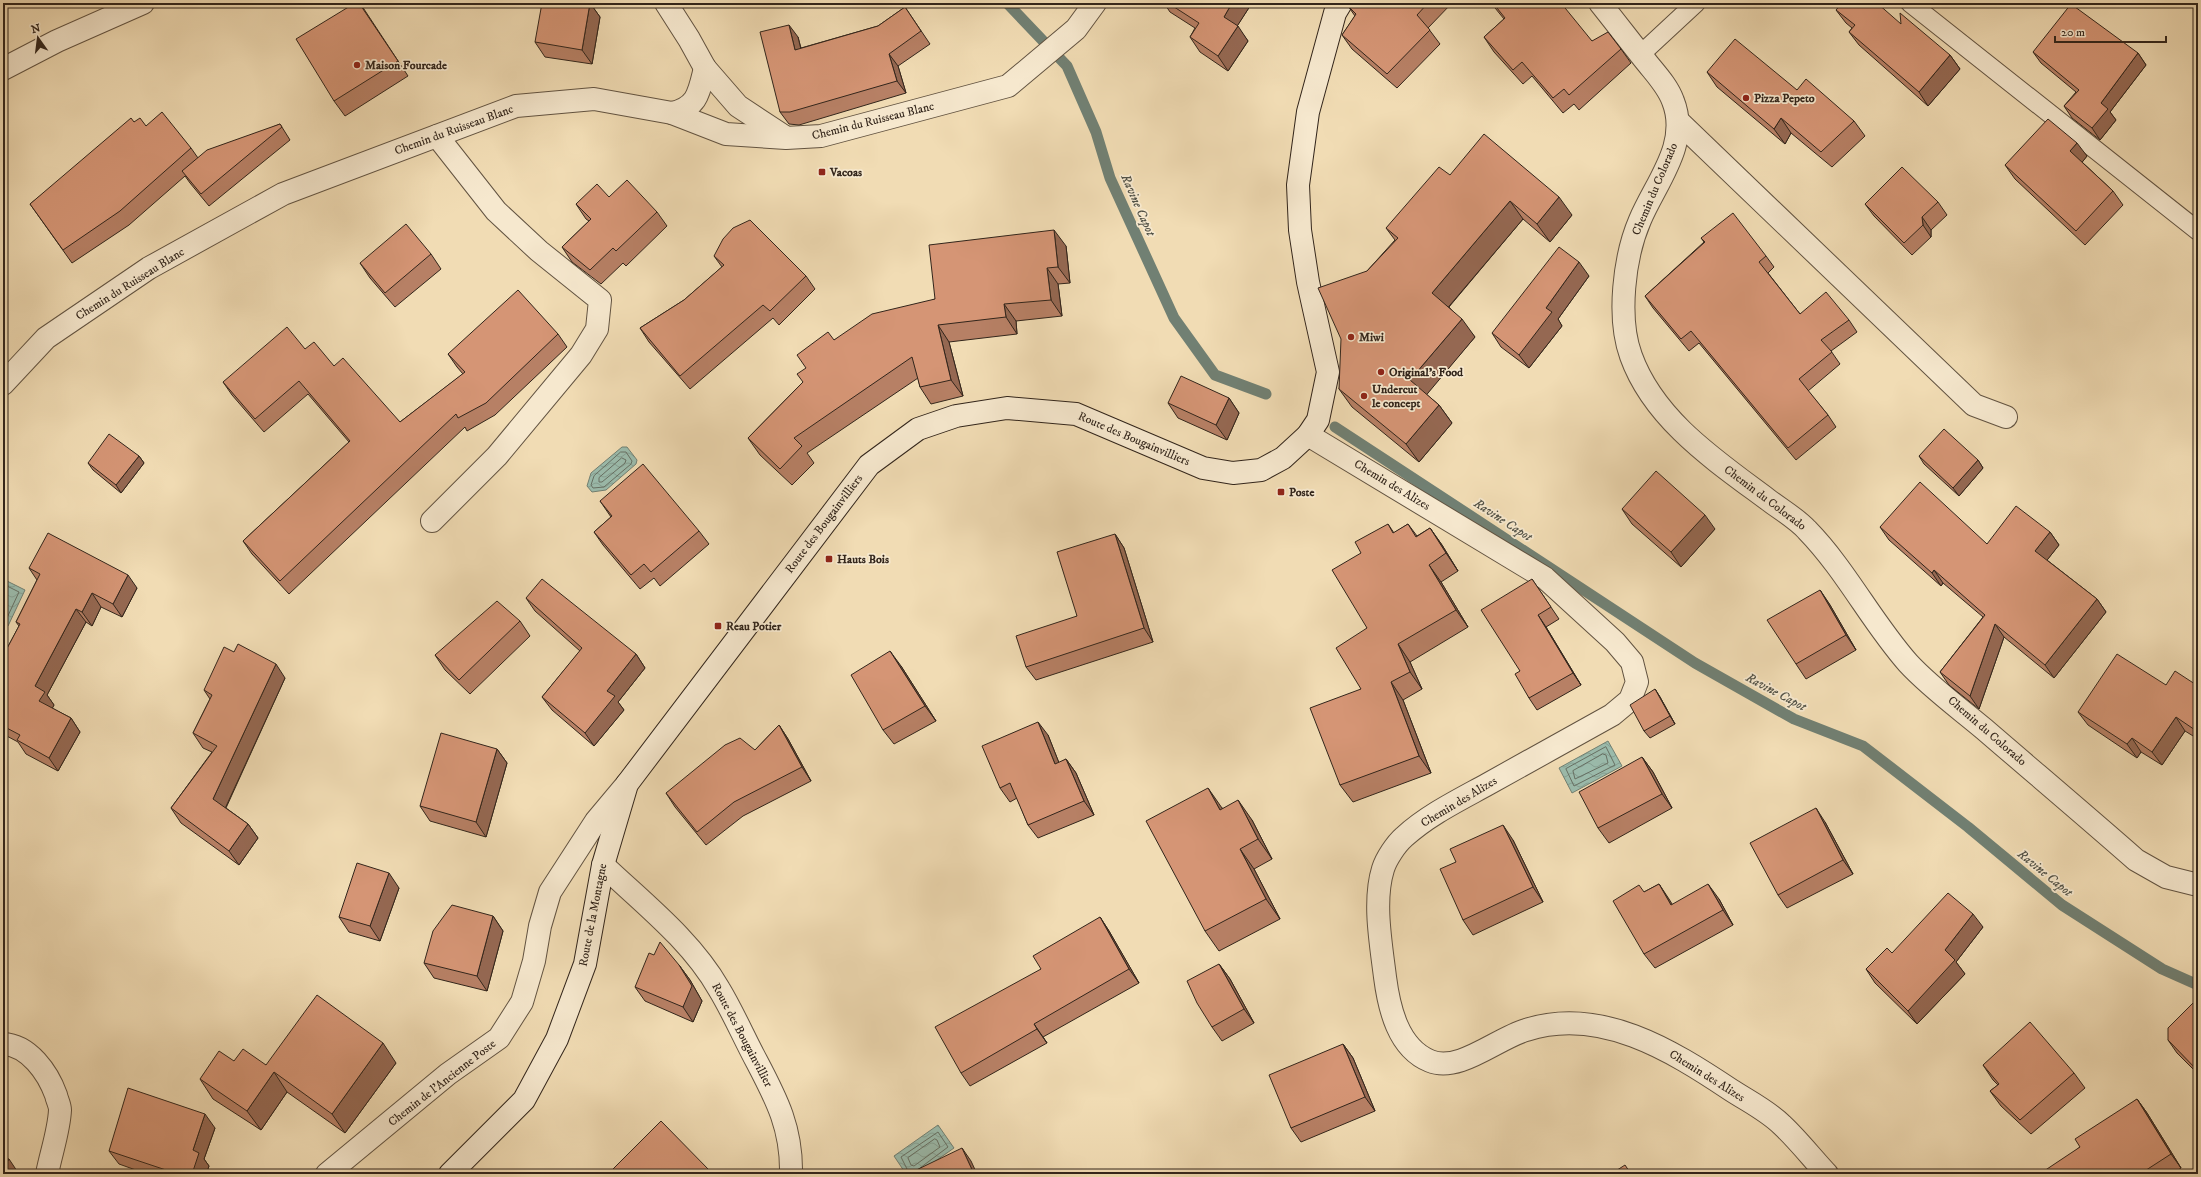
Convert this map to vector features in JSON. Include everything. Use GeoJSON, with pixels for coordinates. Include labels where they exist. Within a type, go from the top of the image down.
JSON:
{"type":"FeatureCollection","features":[{"type":"Feature","properties":{"kind":"street"},"geometry":{"type":"LineString","coordinates":[[3,69],[57,41],[143,3]]}},
{"type":"Feature","properties":{"kind":"street"},"geometry":{"type":"LineString","coordinates":[[666,3],[689,39],[705,68],[738,106],[786,138]]}},
{"type":"Feature","properties":{"kind":"street","name":"Chemin du Ruisseau Blanc"},"geometry":{"type":"LineString","coordinates":[[3,384],[46,338],[149,268],[283,194],[516,106],[594,99],[672,113],[726,134],[786,138],[821,136],[1008,86],[1076,30],[1096,3]]}},
{"type":"Feature","properties":{"kind":"street","name":"Route des Bougainvilliers"},"geometry":{"type":"LineString","coordinates":[[627,784],[869,465],[918,429],[956,416],[1007,408],[1076,414],[1203,468],[1233,473],[1261,470],[1283,458],[1308,435],[1318,420],[1328,372],[1308,282],[1300,230],[1298,185],[1308,112],[1335,13],[1341,3]]}},
{"type":"Feature","properties":{"kind":"street","name":"Chemin du Colorado"},"geometry":{"type":"LineString","coordinates":[[1600,3],[1641,54],[1673,99],[1679,122],[1677,141],[1671,159],[1639,222],[1629,254],[1623,288],[1625,322],[1630,355],[1643,382],[1660,408],[1706,453],[1806,529],[1841,572],[1873,619],[1910,665],[2136,860],[2166,877],[2198,885]]}},
{"type":"Feature","properties":{"kind":"street"},"geometry":{"type":"LineString","coordinates":[[672,113],[686,110],[698,96],[705,68]]}},
{"type":"Feature","properties":{"kind":"street"},"geometry":{"type":"LineString","coordinates":[[1679,122],[1974,405],[2006,417]]}},
{"type":"Feature","properties":{"kind":"street"},"geometry":{"type":"LineString","coordinates":[[432,521],[497,456],[581,355],[597,329],[600,300],[539,251],[496,211],[437,136]]}},
{"type":"Feature","properties":{"kind":"street","name":"Chemin des Alizes"},"geometry":{"type":"LineString","coordinates":[[1308,435],[1545,578],[1615,642],[1632,662],[1637,682],[1630,700],[1612,715],[1434,814],[1402,839],[1383,868],[1379,902],[1380,936],[1387,996],[1400,1035],[1412,1050],[1428,1061],[1442,1064],[1456,1063],[1510,1035],[1551,1023],[1582,1022],[1618,1030],[1688,1061],[1781,1123],[1818,1171]]}},
{"type":"Feature","properties":{"kind":"street","name":"Route de la Montagne"},"geometry":{"type":"LineString","coordinates":[[450,1174],[524,1100],[557,1039],[585,964],[603,865],[627,784]]}},
{"type":"Feature","properties":{"kind":"street","name":"Chemin de l'Ancienne Poste"},"geometry":{"type":"LineString","coordinates":[[327,1174],[448,1074],[499,1038],[522,1002],[534,962],[540,926],[550,892],[596,821],[627,784]]}},
{"type":"Feature","properties":{"kind":"street","name":"Route des Bougainvillier"},"geometry":{"type":"LineString","coordinates":[[603,865],[672,930],[697,958],[719,988],[780,1107],[788,1135],[791,1174]]}},
{"type":"Feature","properties":{"kind":"street"},"geometry":{"type":"LineString","coordinates":[[3,1044],[9,1044],[27,1053],[43,1069],[53,1088],[60,1109],[47,1174]]}},
{"type":"Feature","properties":{"kind":"lane"},"geometry":{"type":"LineString","coordinates":[[1641,54],[1696,3]]}},
{"type":"Feature","properties":{"kind":"lane"},"geometry":{"type":"LineString","coordinates":[[1910,3],[2198,231]]}},
{"type":"Feature","properties":{"kind":"water"},"geometry":{"type":"Polygon","coordinates":[[[622,447],[627,447],[637,460],[636,464],[606,490],[592,492],[587,486],[591,473],[622,447]]]}},
{"type":"Feature","properties":{"kind":"water"},"geometry":{"type":"Polygon","coordinates":[[[5,580],[25,590],[8,626],[3,624],[3,584],[5,580]]]}},
{"type":"Feature","properties":{"kind":"water"},"geometry":{"type":"Polygon","coordinates":[[[1608,741],[1622,766],[1572,793],[1559,768],[1608,741]]]}},
{"type":"Feature","properties":{"kind":"water"},"geometry":{"type":"Polygon","coordinates":[[[938,1125],[954,1148],[917,1174],[906,1174],[894,1156],[938,1125]]]}},
{"type":"Feature","properties":{"kind":"building","name":"Maison Fourcade"},"geometry":{"type":"Polygon","coordinates":[[[355,3],[359,3],[398,61],[334,101],[296,39],[355,3]]]}},
{"type":"Feature","properties":{"kind":"building"},"geometry":{"type":"Polygon","coordinates":[[[542,3],[590,3],[582,50],[535,42],[542,3]]]}},
{"type":"Feature","properties":{"kind":"building"},"geometry":{"type":"Polygon","coordinates":[[[1168,3],[1232,3],[1224,17],[1238,26],[1218,56],[1190,37],[1199,23],[1168,3]]]}},
{"type":"Feature","properties":{"kind":"building"},"geometry":{"type":"Polygon","coordinates":[[[1351,3],[1428,3],[1417,15],[1430,30],[1387,74],[1342,35],[1356,14],[1348,6],[1351,3]]]}},
{"type":"Feature","properties":{"kind":"building"},"geometry":{"type":"Polygon","coordinates":[[[1493,3],[1550,3],[1552,5],[1555,3],[1561,3],[1592,41],[1608,32],[1621,49],[1569,95],[1564,89],[1553,98],[1522,62],[1513,70],[1484,37],[1505,18],[1493,3]]]}},
{"type":"Feature","properties":{"kind":"building"},"geometry":{"type":"Polygon","coordinates":[[[1842,3],[1877,3],[1901,24],[1900,13],[1950,55],[1919,92],[1849,32],[1855,25],[1836,10],[1842,3]]]}},
{"type":"Feature","properties":{"kind":"building"},"geometry":{"type":"Polygon","coordinates":[[[2071,4],[2138,53],[2101,103],[2108,109],[2092,128],[2064,106],[2079,90],[2033,52],[2071,4]]]}},
{"type":"Feature","properties":{"kind":"building"},"geometry":{"type":"Polygon","coordinates":[[[905,7],[921,31],[889,54],[897,81],[790,112],[780,112],[760,32],[789,25],[795,50],[878,26],[905,7]]]}},
{"type":"Feature","properties":{"kind":"building"},"geometry":{"type":"Polygon","coordinates":[[[1735,39],[1797,90],[1806,79],[1854,121],[1821,152],[1781,118],[1774,129],[1707,72],[1735,39]]]}},
{"type":"Feature","properties":{"kind":"building"},"geometry":{"type":"Polygon","coordinates":[[[162,112],[191,148],[120,211],[63,250],[30,204],[131,118],[134,122],[140,118],[146,126],[162,112]]]}},
{"type":"Feature","properties":{"kind":"building"},"geometry":{"type":"Polygon","coordinates":[[[2048,119],[2077,143],[2070,151],[2113,191],[2076,231],[2005,165],[2048,119]]]}},
{"type":"Feature","properties":{"kind":"building"},"geometry":{"type":"Polygon","coordinates":[[[280,124],[282,127],[201,194],[182,171],[207,150],[280,124]]]}},
{"type":"Feature","properties":{"kind":"building"},"geometry":{"type":"Polygon","coordinates":[[[1484,134],[1559,197],[1537,224],[1510,201],[1432,293],[1462,319],[1410,380],[1439,405],[1406,444],[1339,389],[1341,339],[1318,288],[1367,271],[1398,238],[1386,228],[1439,167],[1450,175],[1484,134]]]}},
{"type":"Feature","properties":{"kind":"building"},"geometry":{"type":"Polygon","coordinates":[[[1902,167],[1938,202],[1922,217],[1923,225],[1904,243],[1865,204],[1902,167]]]}},
{"type":"Feature","properties":{"kind":"building"},"geometry":{"type":"Polygon","coordinates":[[[627,180],[657,212],[616,251],[613,248],[590,270],[562,247],[591,219],[576,204],[597,184],[609,197],[627,180]]]}},
{"type":"Feature","properties":{"kind":"building"},"geometry":{"type":"Polygon","coordinates":[[[1733,213],[1766,256],[1759,262],[1800,314],[1826,292],[1849,320],[1821,340],[1832,352],[1799,379],[1828,415],[1788,448],[1691,331],[1681,339],[1645,296],[1705,242],[1701,238],[1733,213]]]}},
{"type":"Feature","properties":{"kind":"building"},"geometry":{"type":"Polygon","coordinates":[[[750,220],[806,276],[770,311],[763,305],[680,376],[640,328],[684,300],[724,265],[714,256],[723,239],[733,228],[750,220]]]}},
{"type":"Feature","properties":{"kind":"building"},"geometry":{"type":"Polygon","coordinates":[[[406,224],[431,254],[385,293],[360,263],[406,224]]]}},
{"type":"Feature","properties":{"kind":"building"},"geometry":{"type":"Polygon","coordinates":[[[1054,230],[1058,267],[1047,268],[1051,300],[1004,304],[1006,317],[938,325],[951,380],[920,387],[912,357],[794,438],[802,446],[780,469],[748,438],[803,382],[797,374],[806,368],[797,355],[828,332],[834,340],[872,314],[935,299],[929,245],[1054,230]]]}},
{"type":"Feature","properties":{"kind":"building"},"geometry":{"type":"Polygon","coordinates":[[[1559,247],[1579,262],[1546,308],[1552,312],[1519,355],[1492,333],[1559,247]]]}},
{"type":"Feature","properties":{"kind":"building"},"geometry":{"type":"Polygon","coordinates":[[[518,290],[558,334],[486,403],[458,418],[456,414],[280,581],[243,541],[350,441],[299,381],[255,419],[223,382],[287,327],[305,349],[314,342],[334,366],[343,358],[400,422],[465,372],[448,354],[518,290]]]}},
{"type":"Feature","properties":{"kind":"building"},"geometry":{"type":"Polygon","coordinates":[[[1181,376],[1229,398],[1216,425],[1168,403],[1181,376]]]}},
{"type":"Feature","properties":{"kind":"building"},"geometry":{"type":"Polygon","coordinates":[[[1944,429],[1978,460],[1953,488],[1919,456],[1944,429]]]}},
{"type":"Feature","properties":{"kind":"building"},"geometry":{"type":"Polygon","coordinates":[[[109,434],[139,456],[116,485],[88,463],[109,434]]]}},
{"type":"Feature","properties":{"kind":"building"},"geometry":{"type":"Polygon","coordinates":[[[643,464],[699,531],[651,572],[644,564],[631,575],[594,532],[612,516],[600,501],[643,464]]]}},
{"type":"Feature","properties":{"kind":"building"},"geometry":{"type":"Polygon","coordinates":[[[1656,471],[1705,515],[1671,552],[1622,509],[1656,471]]]}},
{"type":"Feature","properties":{"kind":"building"},"geometry":{"type":"Polygon","coordinates":[[[1920,482],[1987,544],[2016,506],[2050,532],[2035,551],[2097,599],[2045,665],[1995,624],[1970,696],[1940,672],[1985,615],[1934,570],[1932,573],[1880,527],[1920,482]]]}},
{"type":"Feature","properties":{"kind":"building"},"geometry":{"type":"Polygon","coordinates":[[[1388,524],[1393,533],[1408,524],[1416,537],[1430,528],[1446,553],[1429,565],[1456,610],[1398,644],[1410,672],[1391,682],[1419,756],[1340,785],[1310,708],[1361,689],[1336,648],[1367,628],[1332,570],[1361,553],[1355,542],[1388,524]]]}},
{"type":"Feature","properties":{"kind":"building"},"geometry":{"type":"Polygon","coordinates":[[[48,533],[128,575],[113,604],[92,593],[82,612],[76,609],[35,686],[45,692],[39,701],[71,718],[49,758],[17,740],[20,735],[3,726],[3,656],[20,624],[16,622],[40,574],[29,568],[48,533]]]}},
{"type":"Feature","properties":{"kind":"building"},"geometry":{"type":"Polygon","coordinates":[[[1115,534],[1144,628],[1026,667],[1016,636],[1077,616],[1057,552],[1115,534]]]}},
{"type":"Feature","properties":{"kind":"building"},"geometry":{"type":"Polygon","coordinates":[[[542,579],[636,654],[607,691],[615,696],[585,733],[542,697],[582,648],[526,598],[542,579]]]}},
{"type":"Feature","properties":{"kind":"building"},"geometry":{"type":"Polygon","coordinates":[[[1532,579],[1551,607],[1538,615],[1573,673],[1529,698],[1515,674],[1520,671],[1481,610],[1532,579]]]}},
{"type":"Feature","properties":{"kind":"building"},"geometry":{"type":"Polygon","coordinates":[[[1820,590],[1846,635],[1796,664],[1767,620],[1820,590]]]}},
{"type":"Feature","properties":{"kind":"building"},"geometry":{"type":"Polygon","coordinates":[[[497,601],[520,621],[459,680],[435,655],[497,601]]]}},
{"type":"Feature","properties":{"kind":"building"},"geometry":{"type":"Polygon","coordinates":[[[238,644],[276,664],[213,799],[248,824],[229,851],[171,808],[217,746],[193,733],[212,695],[204,690],[224,647],[234,652],[238,644]]]}},
{"type":"Feature","properties":{"kind":"building"},"geometry":{"type":"Polygon","coordinates":[[[890,651],[925,706],[883,730],[851,675],[890,651]]]}},
{"type":"Feature","properties":{"kind":"building"},"geometry":{"type":"Polygon","coordinates":[[[2117,654],[2166,685],[2175,671],[2198,686],[2198,732],[2176,717],[2152,752],[2132,738],[2127,744],[2078,712],[2117,654]]]}},
{"type":"Feature","properties":{"kind":"building"},"geometry":{"type":"Polygon","coordinates":[[[1655,689],[1670,716],[1644,731],[1630,705],[1655,689]]]}},
{"type":"Feature","properties":{"kind":"building"},"geometry":{"type":"Polygon","coordinates":[[[1038,722],[1055,764],[1066,759],[1084,801],[1028,825],[1010,783],[1000,788],[982,746],[1038,722]]]}},
{"type":"Feature","properties":{"kind":"building"},"geometry":{"type":"Polygon","coordinates":[[[779,725],[802,767],[734,802],[697,832],[666,793],[725,745],[740,738],[755,750],[779,725]]]}},
{"type":"Feature","properties":{"kind":"building"},"geometry":{"type":"Polygon","coordinates":[[[441,733],[497,749],[476,822],[420,806],[441,733]]]}},
{"type":"Feature","properties":{"kind":"building"},"geometry":{"type":"Polygon","coordinates":[[[1642,757],[1662,794],[1598,828],[1579,792],[1642,757]]]}},
{"type":"Feature","properties":{"kind":"building"},"geometry":{"type":"Polygon","coordinates":[[[1208,788],[1220,810],[1238,800],[1258,839],[1240,849],[1266,899],[1205,931],[1146,821],[1208,788]]]}},
{"type":"Feature","properties":{"kind":"building"},"geometry":{"type":"Polygon","coordinates":[[[1816,808],[1843,860],[1778,895],[1750,843],[1816,808]]]}},
{"type":"Feature","properties":{"kind":"building"},"geometry":{"type":"Polygon","coordinates":[[[1503,825],[1533,887],[1463,920],[1440,869],[1456,862],[1450,849],[1503,825]]]}},
{"type":"Feature","properties":{"kind":"building"},"geometry":{"type":"Polygon","coordinates":[[[357,863],[389,873],[370,926],[339,917],[357,863]]]}},
{"type":"Feature","properties":{"kind":"building"},"geometry":{"type":"Polygon","coordinates":[[[1659,884],[1671,905],[1708,884],[1723,910],[1644,954],[1613,901],[1639,885],[1644,892],[1659,884]]]}},
{"type":"Feature","properties":{"kind":"building"},"geometry":{"type":"Polygon","coordinates":[[[1948,893],[1973,914],[1945,950],[1955,960],[1908,1011],[1866,969],[1887,948],[1892,953],[1948,893]]]}},
{"type":"Feature","properties":{"kind":"building"},"geometry":{"type":"Polygon","coordinates":[[[452,905],[493,916],[477,976],[424,963],[433,931],[452,905]]]}},
{"type":"Feature","properties":{"kind":"building"},"geometry":{"type":"Polygon","coordinates":[[[1100,917],[1129,969],[1034,1024],[1037,1029],[961,1073],[935,1027],[1041,969],[1033,956],[1100,917]]]}},
{"type":"Feature","properties":{"kind":"building"},"geometry":{"type":"Polygon","coordinates":[[[660,942],[679,965],[692,986],[683,1007],[635,987],[649,953],[654,955],[660,942]]]}},
{"type":"Feature","properties":{"kind":"building"},"geometry":{"type":"Polygon","coordinates":[[[1219,964],[1244,1009],[1212,1027],[1197,1003],[1187,981],[1219,964]]]}},
{"type":"Feature","properties":{"kind":"building"},"geometry":{"type":"Polygon","coordinates":[[[317,995],[383,1043],[332,1114],[274,1072],[247,1111],[200,1079],[219,1051],[234,1061],[243,1049],[266,1065],[317,995]]]}},
{"type":"Feature","properties":{"kind":"building"},"geometry":{"type":"Polygon","coordinates":[[[2198,998],[2198,1071],[2168,1040],[2168,1028],[2198,998]]]}},
{"type":"Feature","properties":{"kind":"building"},"geometry":{"type":"Polygon","coordinates":[[[2030,1022],[2074,1073],[2020,1120],[1990,1091],[1999,1084],[1983,1065],[2030,1022]]]}},
{"type":"Feature","properties":{"kind":"building"},"geometry":{"type":"Polygon","coordinates":[[[1343,1044],[1365,1097],[1291,1128],[1269,1075],[1343,1044]]]}},
{"type":"Feature","properties":{"kind":"building"},"geometry":{"type":"Polygon","coordinates":[[[128,1088],[205,1114],[193,1150],[199,1153],[192,1174],[178,1174],[109,1151],[128,1088]]]}},
{"type":"Feature","properties":{"kind":"building"},"geometry":{"type":"Polygon","coordinates":[[[2137,1099],[2171,1154],[2140,1174],[2046,1174],[2044,1171],[2080,1147],[2075,1139],[2137,1099]]]}},
{"type":"Feature","properties":{"kind":"building"},"geometry":{"type":"Polygon","coordinates":[[[661,1121],[710,1171],[708,1174],[608,1174],[661,1121]]]}},
{"type":"Feature","properties":{"kind":"building"},"geometry":{"type":"Polygon","coordinates":[[[962,1148],[974,1174],[908,1174],[962,1148]]]}},
{"type":"Feature","properties":{"kind":"building"},"geometry":{"type":"Polygon","coordinates":[[[3,1157],[9,1159],[3,1168],[3,1157]]]}},
{"type":"Feature","properties":{"kind":"building"},"geometry":{"type":"Polygon","coordinates":[[[1625,1165],[1631,1174],[1611,1174],[1625,1165]]]}},
{"type":"Feature","properties":{"kind":"waterway","name":"Ravine Capot"},"geometry":{"type":"LineString","coordinates":[[1007,3],[1067,66],[1096,132],[1110,178],[1174,318],[1215,375],[1266,394]]}},
{"type":"Feature","properties":{"kind":"waterway","name":"Ravine Capot"},"geometry":{"type":"LineString","coordinates":[[1335,427],[1695,663],[1794,719],[1863,746],[1968,827],[2062,905],[2162,969],[2198,985]]}},
{"type":"Feature","properties":{"kind":"place","name":"Maison Fourcade"},"geometry":{"type":"Point","coordinates":[357,65]}},
{"type":"Feature","properties":{"kind":"place","name":"Pizza Pepeto"},"geometry":{"type":"Point","coordinates":[1746,98]}},
{"type":"Feature","properties":{"kind":"place","name":"Vacoas"},"geometry":{"type":"Point","coordinates":[822,172]}},
{"type":"Feature","properties":{"kind":"place","name":"Miwi"},"geometry":{"type":"Point","coordinates":[1351,337]}},
{"type":"Feature","properties":{"kind":"place","name":"Original's Food"},"geometry":{"type":"Point","coordinates":[1381,372]}},
{"type":"Feature","properties":{"kind":"place","name":"Undercut le concept"},"geometry":{"type":"Point","coordinates":[1364,396]}},
{"type":"Feature","properties":{"kind":"place","name":"Poste"},"geometry":{"type":"Point","coordinates":[1281,492]}},
{"type":"Feature","properties":{"kind":"place","name":"Hauts Bois"},"geometry":{"type":"Point","coordinates":[829,559]}},
{"type":"Feature","properties":{"kind":"place","name":"Reau Potier"},"geometry":{"type":"Point","coordinates":[718,626]}}]}
